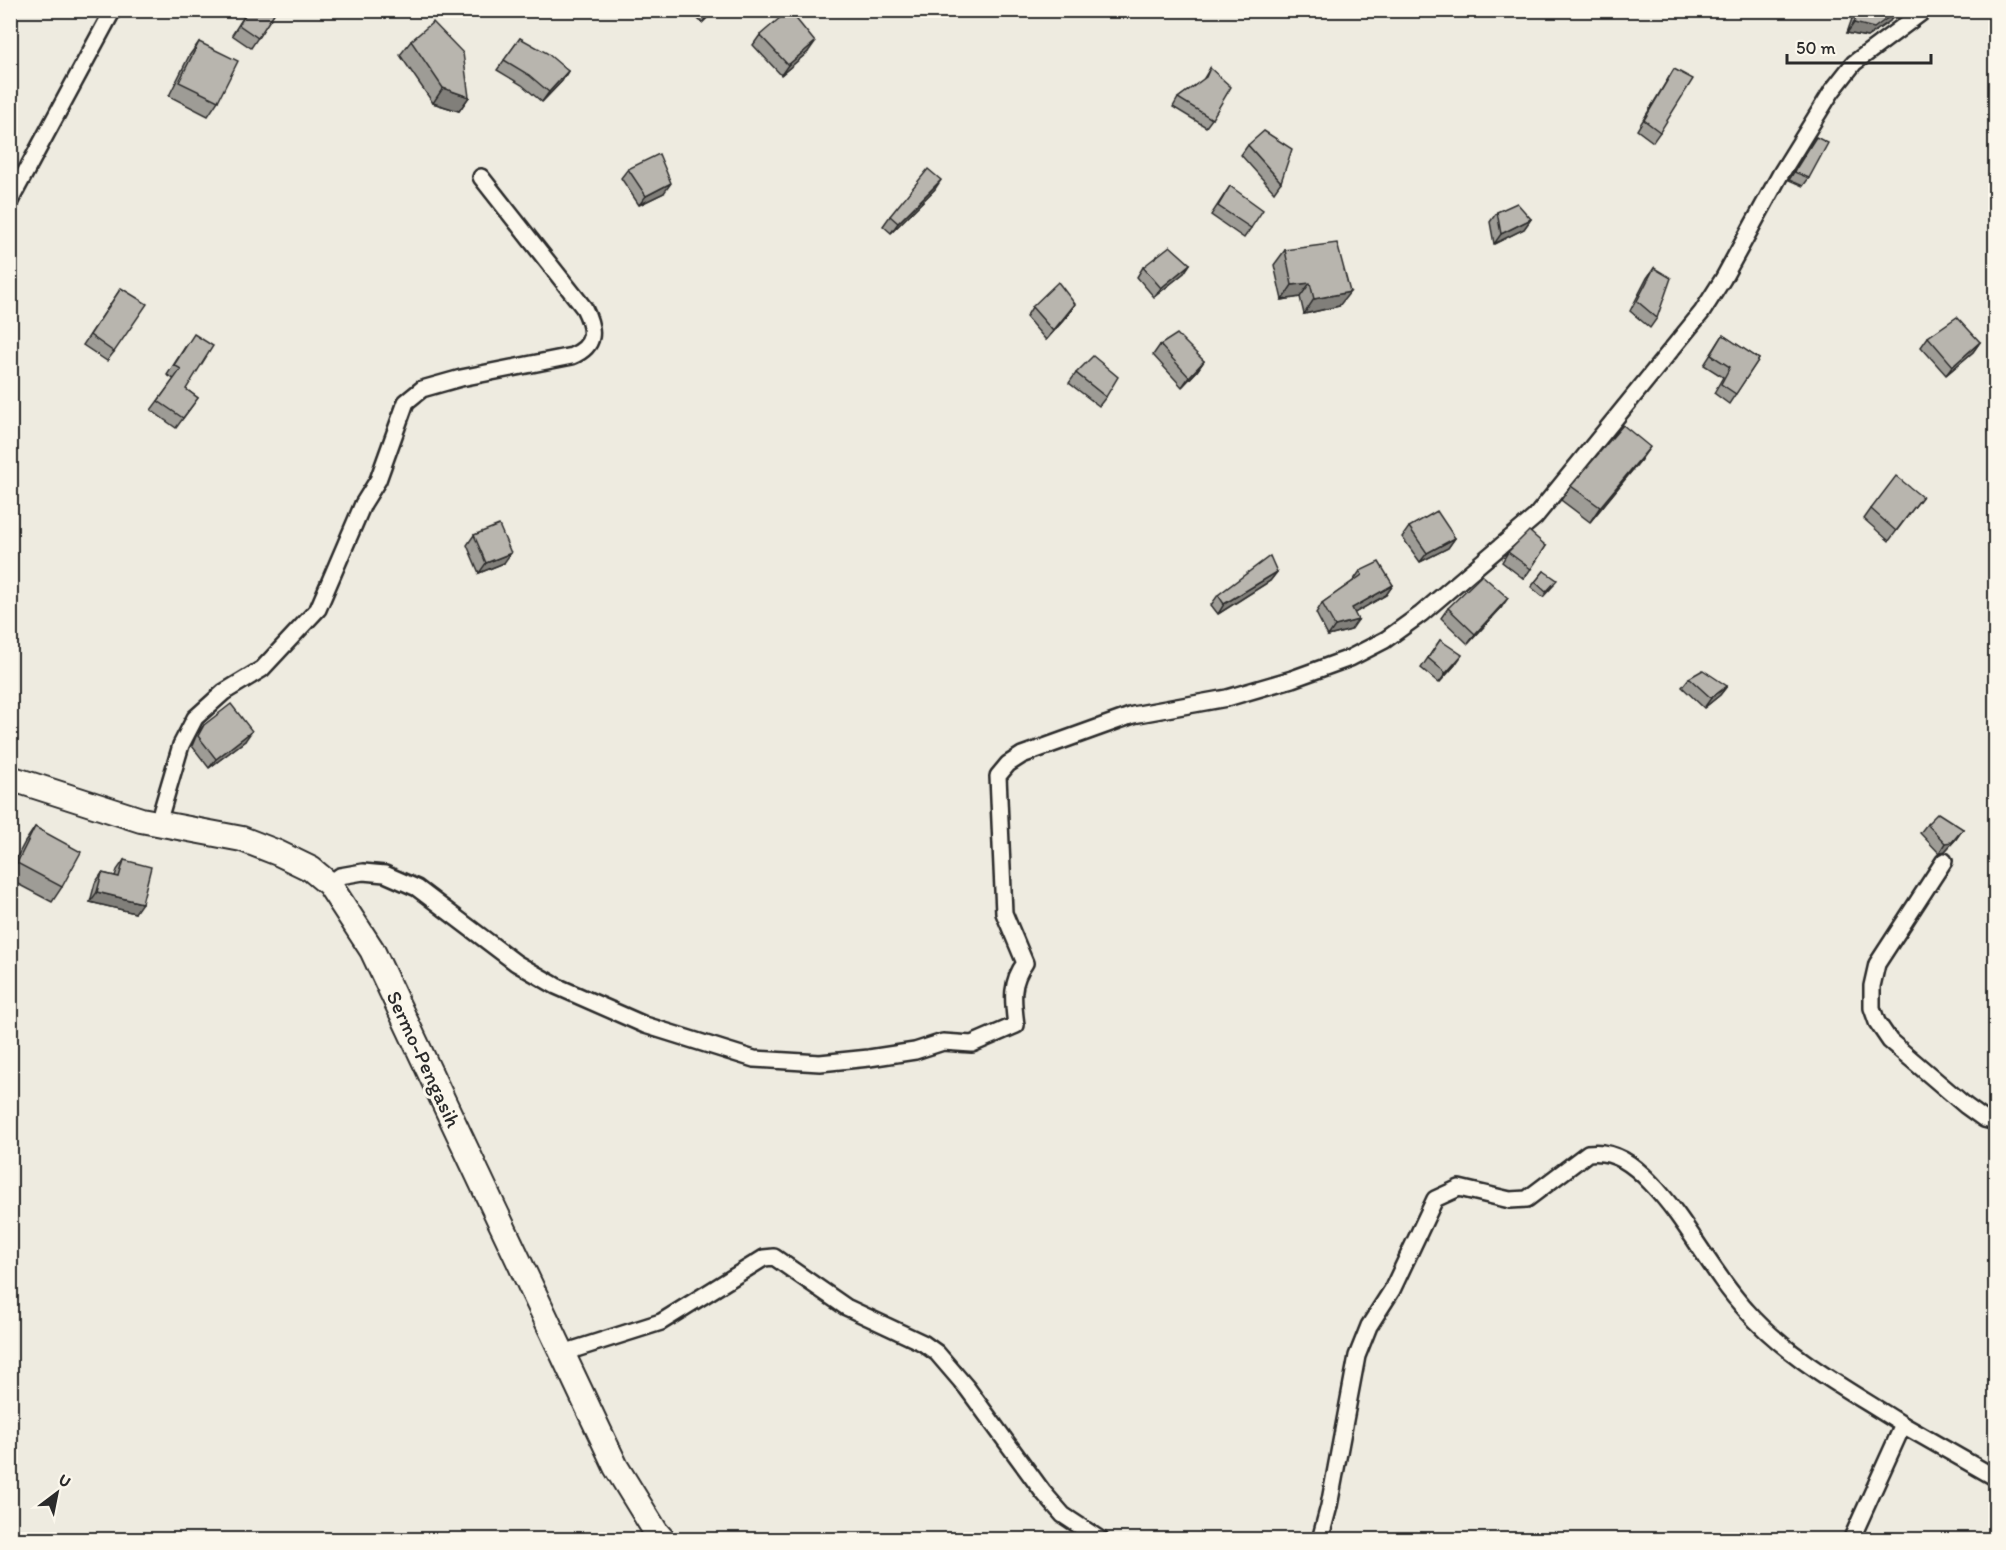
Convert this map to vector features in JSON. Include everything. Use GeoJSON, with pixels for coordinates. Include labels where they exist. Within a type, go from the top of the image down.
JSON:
{"type":"FeatureCollection","features":[{"type":"Feature","properties":{"kind":"main road","name":"Sermo-Pengasih"},"geometry":{"type":"LineString","coordinates":[[10,778],[43,790],[158,823],[242,839],[311,869],[329,884],[372,950],[616,1467],[654,1537]]}},
{"type":"Feature","properties":{"kind":"street"},"geometry":{"type":"LineString","coordinates":[[10,201],[113,10]]}},
{"type":"Feature","properties":{"kind":"street"},"geometry":{"type":"LineString","coordinates":[[329,884],[340,876],[363,872],[385,874],[417,888],[516,963],[556,986],[645,1025],[754,1059],[820,1063],[869,1058],[915,1051],[943,1042],[972,1044],[1016,1025],[1013,999],[1015,977],[1025,963],[1004,913],[998,776],[1008,764],[1022,755],[1103,724],[1133,715],[1227,698],[1292,679],[1350,658],[1385,640],[1430,607],[1535,517],[1702,312],[1723,279],[1780,175],[1832,91],[1854,63],[1924,10]]}},
{"type":"Feature","properties":{"kind":"street"},"geometry":{"type":"LineString","coordinates":[[158,823],[181,745],[195,718],[224,692],[262,669],[318,609],[363,504],[378,480],[406,402],[422,389],[461,378],[572,356],[585,350],[588,345],[592,333],[591,321],[584,308],[481,177]]}},
{"type":"Feature","properties":{"kind":"street"},"geometry":{"type":"LineString","coordinates":[[1944,861],[1877,964],[1872,986],[1872,1008],[1877,1022],[1890,1041],[1966,1107],[1984,1119],[1995,1122]]}},
{"type":"Feature","properties":{"kind":"street"},"geometry":{"type":"LineString","coordinates":[[1320,1539],[1329,1506],[1357,1356],[1369,1326],[1392,1290],[1435,1199],[1459,1188],[1510,1200],[1527,1199],[1588,1153],[1600,1151],[1618,1156],[1642,1174],[1660,1192],[1744,1308],[1776,1342],[1903,1425],[1995,1478]]}},
{"type":"Feature","properties":{"kind":"street"},"geometry":{"type":"LineString","coordinates":[[563,1353],[661,1322],[759,1261],[774,1257],[846,1306],[937,1353],[967,1388],[1043,1492],[1063,1515],[1101,1539]]}},
{"type":"Feature","properties":{"kind":"street"},"geometry":{"type":"LineString","coordinates":[[1851,1539],[1903,1425]]}},
{"type":"Feature","properties":{"kind":"building"},"geometry":{"type":"Polygon","coordinates":[[[248,10],[275,12],[258,38],[239,25],[248,10]]]}},
{"type":"Feature","properties":{"kind":"building"},"geometry":{"type":"Polygon","coordinates":[[[789,10],[815,42],[788,65],[760,35],[789,10]]]}},
{"type":"Feature","properties":{"kind":"building"},"geometry":{"type":"Polygon","coordinates":[[[1859,10],[1897,11],[1874,28],[1854,23],[1859,10]]]}},
{"type":"Feature","properties":{"kind":"building"},"geometry":{"type":"Polygon","coordinates":[[[433,22],[463,53],[469,97],[443,88],[411,41],[433,22]]]}},
{"type":"Feature","properties":{"kind":"building"},"geometry":{"type":"Polygon","coordinates":[[[520,38],[547,53],[568,71],[549,92],[529,75],[504,60],[520,38]]]}},
{"type":"Feature","properties":{"kind":"building"},"geometry":{"type":"Polygon","coordinates":[[[199,42],[238,61],[218,101],[179,82],[199,42]]]}},
{"type":"Feature","properties":{"kind":"building"},"geometry":{"type":"Polygon","coordinates":[[[1210,68],[1231,87],[1212,119],[1178,98],[1206,77],[1210,68]]]}},
{"type":"Feature","properties":{"kind":"building"},"geometry":{"type":"Polygon","coordinates":[[[1674,69],[1693,79],[1660,132],[1644,120],[1674,69]]]}},
{"type":"Feature","properties":{"kind":"building"},"geometry":{"type":"Polygon","coordinates":[[[1264,131],[1292,149],[1281,182],[1248,145],[1264,131]]]}},
{"type":"Feature","properties":{"kind":"building"},"geometry":{"type":"Polygon","coordinates":[[[1816,137],[1828,143],[1809,178],[1794,172],[1816,137]]]}},
{"type":"Feature","properties":{"kind":"building"},"geometry":{"type":"Polygon","coordinates":[[[659,154],[671,183],[646,196],[628,169],[659,154]]]}},
{"type":"Feature","properties":{"kind":"building"},"geometry":{"type":"Polygon","coordinates":[[[928,169],[941,180],[898,223],[890,216],[928,169]]]}},
{"type":"Feature","properties":{"kind":"building"},"geometry":{"type":"Polygon","coordinates":[[[1230,186],[1263,210],[1251,228],[1218,206],[1230,186]]]}},
{"type":"Feature","properties":{"kind":"building"},"geometry":{"type":"Polygon","coordinates":[[[1517,203],[1531,219],[1501,234],[1497,212],[1517,203]]]}},
{"type":"Feature","properties":{"kind":"building"},"geometry":{"type":"Polygon","coordinates":[[[1337,243],[1350,292],[1314,299],[1310,283],[1292,285],[1285,250],[1337,243]]]}},
{"type":"Feature","properties":{"kind":"building"},"geometry":{"type":"Polygon","coordinates":[[[1170,246],[1190,264],[1161,288],[1143,267],[1170,246]]]}},
{"type":"Feature","properties":{"kind":"building"},"geometry":{"type":"Polygon","coordinates":[[[1654,268],[1671,278],[1657,318],[1637,301],[1654,268]]]}},
{"type":"Feature","properties":{"kind":"building"},"geometry":{"type":"Polygon","coordinates":[[[1058,282],[1075,304],[1053,331],[1032,307],[1058,282]]]}},
{"type":"Feature","properties":{"kind":"building"},"geometry":{"type":"Polygon","coordinates":[[[121,288],[147,304],[114,352],[90,335],[121,288]]]}},
{"type":"Feature","properties":{"kind":"building"},"geometry":{"type":"Polygon","coordinates":[[[1957,317],[1980,342],[1953,366],[1928,337],[1957,317]]]}},
{"type":"Feature","properties":{"kind":"building"},"geometry":{"type":"Polygon","coordinates":[[[194,334],[213,346],[186,389],[198,398],[183,418],[158,401],[181,369],[174,365],[194,334]]]}},
{"type":"Feature","properties":{"kind":"building"},"geometry":{"type":"Polygon","coordinates":[[[1177,334],[1204,361],[1189,377],[1160,345],[1177,334]]]}},
{"type":"Feature","properties":{"kind":"building"},"geometry":{"type":"Polygon","coordinates":[[[1723,335],[1759,359],[1736,394],[1721,384],[1730,367],[1711,355],[1723,335]]]}},
{"type":"Feature","properties":{"kind":"building"},"geometry":{"type":"Polygon","coordinates":[[[1093,356],[1118,377],[1106,397],[1076,373],[1093,356]]]}},
{"type":"Feature","properties":{"kind":"building"},"geometry":{"type":"Polygon","coordinates":[[[1623,425],[1650,447],[1600,507],[1571,486],[1623,425]]]}},
{"type":"Feature","properties":{"kind":"building"},"geometry":{"type":"Polygon","coordinates":[[[1896,476],[1922,497],[1896,531],[1871,509],[1896,476]]]}},
{"type":"Feature","properties":{"kind":"building"},"geometry":{"type":"Polygon","coordinates":[[[1437,511],[1455,538],[1427,553],[1409,527],[1437,511]]]}},
{"type":"Feature","properties":{"kind":"building"},"geometry":{"type":"Polygon","coordinates":[[[499,525],[511,553],[486,563],[474,535],[499,525]]]}},
{"type":"Feature","properties":{"kind":"building"},"geometry":{"type":"Polygon","coordinates":[[[1529,531],[1546,546],[1531,569],[1508,552],[1529,531]]]}},
{"type":"Feature","properties":{"kind":"building"},"geometry":{"type":"Polygon","coordinates":[[[1270,556],[1277,572],[1224,604],[1218,595],[1270,556]]]}},
{"type":"Feature","properties":{"kind":"building"},"geometry":{"type":"Polygon","coordinates":[[[1379,562],[1393,585],[1352,608],[1358,620],[1335,626],[1322,603],[1362,575],[1360,571],[1379,562]]]}},
{"type":"Feature","properties":{"kind":"building"},"geometry":{"type":"Polygon","coordinates":[[[1544,571],[1557,580],[1546,592],[1535,582],[1544,571]]]}},
{"type":"Feature","properties":{"kind":"building"},"geometry":{"type":"Polygon","coordinates":[[[1482,575],[1508,598],[1475,634],[1448,608],[1482,575]]]}},
{"type":"Feature","properties":{"kind":"building"},"geometry":{"type":"Polygon","coordinates":[[[1440,640],[1462,655],[1446,673],[1428,658],[1440,640]]]}},
{"type":"Feature","properties":{"kind":"building"},"geometry":{"type":"Polygon","coordinates":[[[1703,670],[1727,686],[1711,698],[1689,678],[1703,670]]]}},
{"type":"Feature","properties":{"kind":"building"},"geometry":{"type":"Polygon","coordinates":[[[231,704],[252,731],[216,759],[198,736],[204,725],[231,704]]]}},
{"type":"Feature","properties":{"kind":"building"},"geometry":{"type":"Polygon","coordinates":[[[1938,813],[1963,829],[1952,842],[1945,843],[1927,824],[1938,813]]]}},
{"type":"Feature","properties":{"kind":"building"},"geometry":{"type":"Polygon","coordinates":[[[35,827],[81,852],[62,887],[17,863],[35,827]]]}},
{"type":"Feature","properties":{"kind":"building"},"geometry":{"type":"Polygon","coordinates":[[[124,860],[151,867],[142,903],[97,892],[102,873],[119,877],[124,860]]]}}]}
